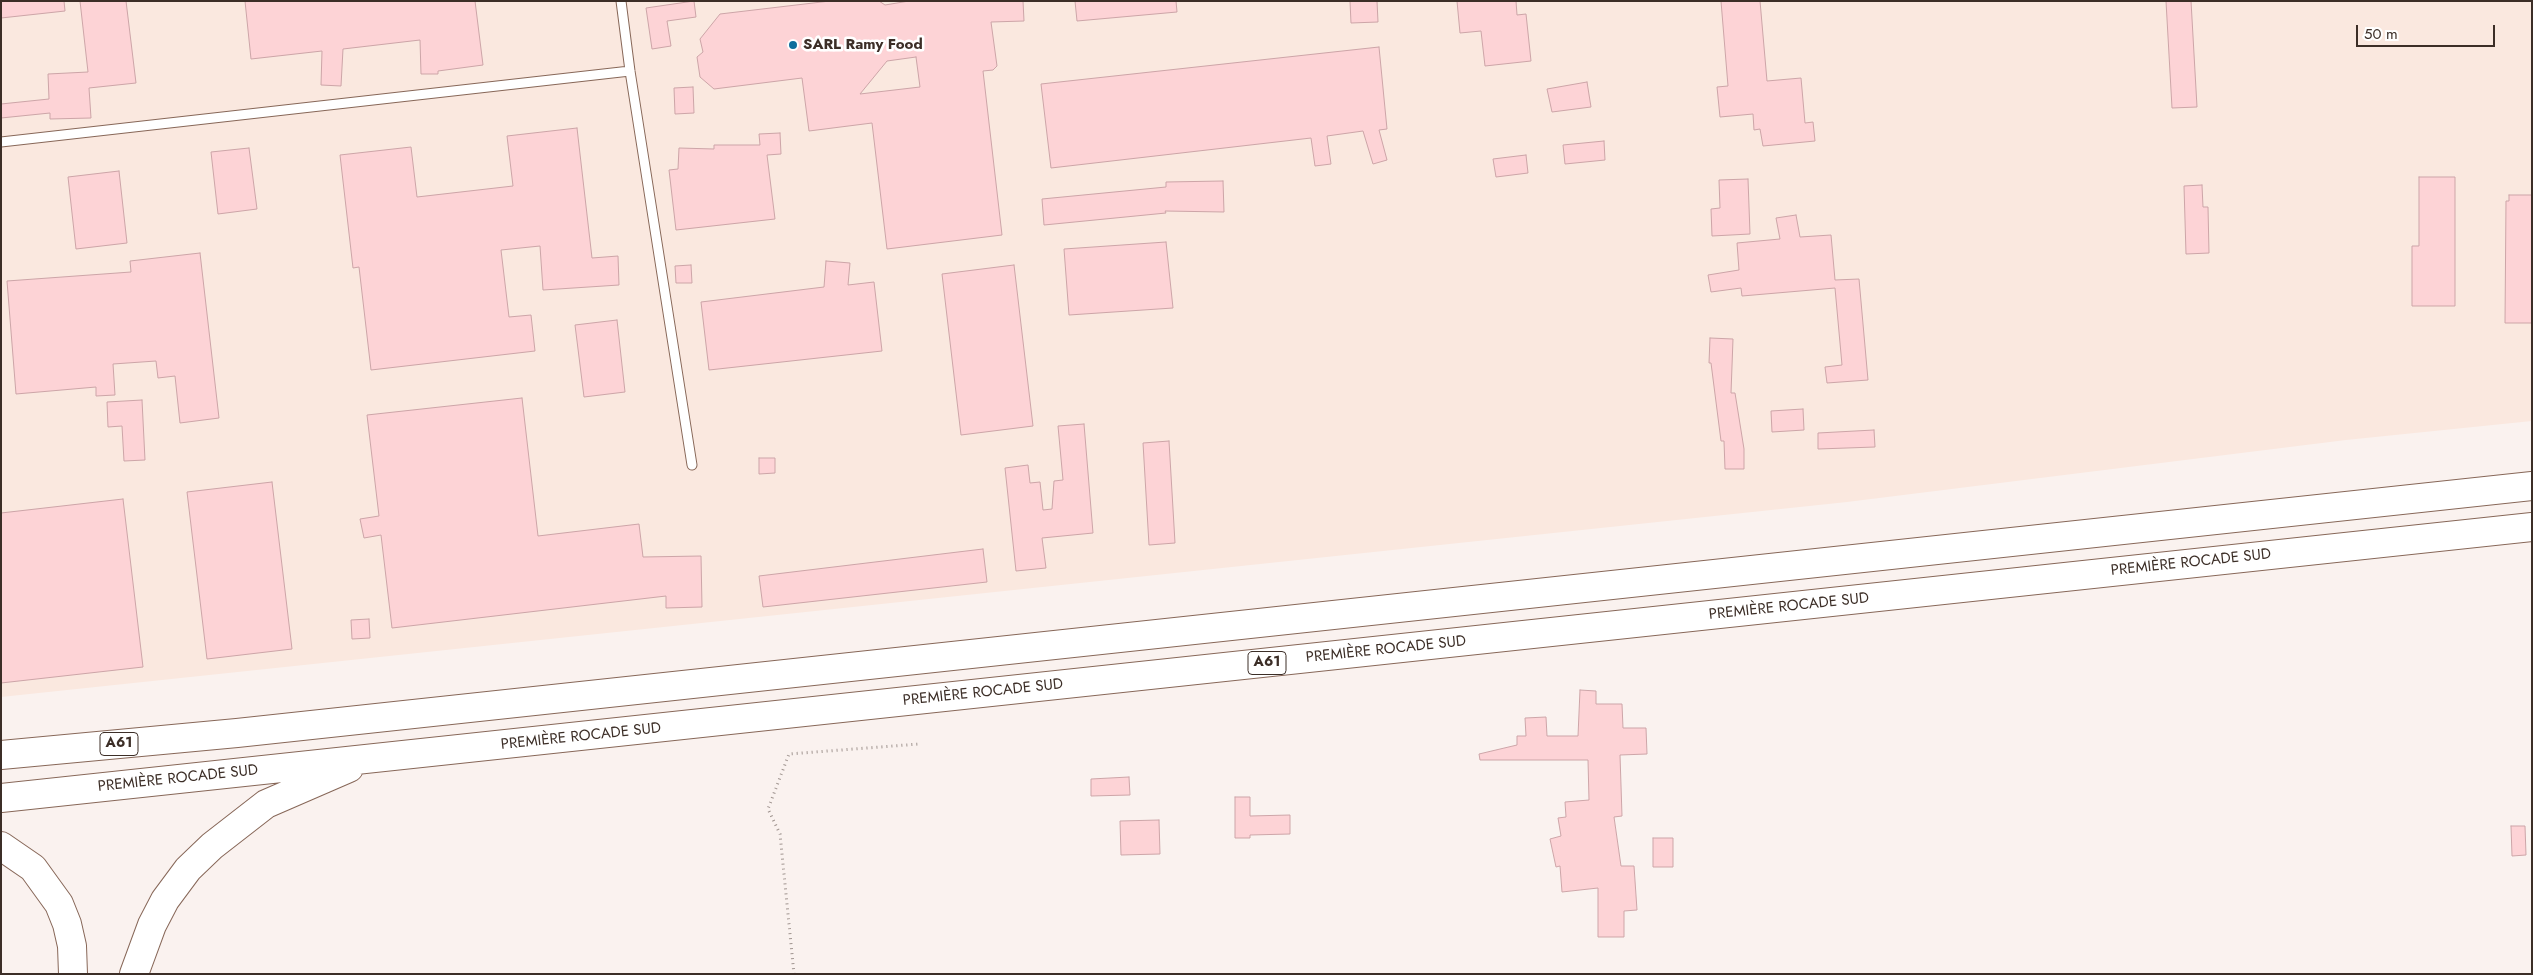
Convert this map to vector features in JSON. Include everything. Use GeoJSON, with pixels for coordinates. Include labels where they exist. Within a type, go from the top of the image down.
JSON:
{"type":"FeatureCollection","features":[{"type":"Feature","properties":{"kind":"highway","name":"A61"},"geometry":{"type":"LineString","coordinates":[[1,755],[247,732],[2532,486]]}},
{"type":"Feature","properties":{"kind":"highway","name":"PREMIÈRE ROCADE SUD"},"geometry":{"type":"LineString","coordinates":[[1,798],[2532,527]]}},
{"type":"Feature","properties":{"kind":"highway"},"geometry":{"type":"LineString","coordinates":[[134,974],[152,925],[165,900],[188,869],[212,846],[266,804],[335,776],[364,760]]}},
{"type":"Feature","properties":{"kind":"highway"},"geometry":{"type":"LineString","coordinates":[[1,846],[33,868],[59,904],[67,924],[72,946],[73,974]]}},
{"type":"Feature","properties":{"kind":"lane"},"geometry":{"type":"LineString","coordinates":[[622,1],[630,72],[692,464]]}},
{"type":"Feature","properties":{"kind":"lane"},"geometry":{"type":"LineString","coordinates":[[1,142],[630,72]]}},
{"type":"Feature","properties":{"kind":"path"},"geometry":{"type":"LineString","coordinates":[[794,974],[780,834],[768,809],[789,754],[919,744]]}},
{"type":"Feature","properties":{"kind":"shaded area"},"geometry":{"type":"Polygon","coordinates":[[[1,1],[2532,1],[2532,421],[2346,440],[1847,502],[1,697],[1,1]]]}},
{"type":"Feature","properties":{"kind":"building"},"geometry":{"type":"Polygon","coordinates":[[[1,1],[64,1],[65,11],[1,18],[1,1]]]}},
{"type":"Feature","properties":{"kind":"building"},"geometry":{"type":"Polygon","coordinates":[[[80,1],[126,1],[136,83],[89,88],[91,118],[50,119],[50,113],[1,118],[1,104],[49,99],[48,74],[88,72],[80,1]]]}},
{"type":"Feature","properties":{"kind":"building"},"geometry":{"type":"Polygon","coordinates":[[[245,1],[475,1],[483,65],[438,71],[438,74],[421,74],[420,40],[343,49],[341,86],[321,85],[322,51],[251,59],[245,1]]]}},
{"type":"Feature","properties":{"kind":"building"},"geometry":{"type":"Polygon","coordinates":[[[694,1],[696,17],[667,21],[671,46],[652,49],[646,8],[694,1]]]}},
{"type":"Feature","properties":{"kind":"building"},"geometry":{"type":"Polygon","coordinates":[[[830,1],[879,1],[885,5],[909,1],[1023,1],[1024,21],[991,22],[997,66],[993,70],[983,71],[1002,235],[887,249],[872,123],[809,131],[802,78],[714,89],[700,77],[697,57],[703,52],[700,39],[720,14],[830,1]],[[916,57],[887,61],[860,94],[920,87],[916,57]]]}},
{"type":"Feature","properties":{"kind":"building"},"geometry":{"type":"Polygon","coordinates":[[[1075,1],[1176,1],[1177,12],[1077,21],[1075,1]]]}},
{"type":"Feature","properties":{"kind":"building"},"geometry":{"type":"Polygon","coordinates":[[[1350,1],[1377,1],[1378,22],[1351,23],[1350,1]]]}},
{"type":"Feature","properties":{"kind":"building"},"geometry":{"type":"Polygon","coordinates":[[[1457,1],[1516,1],[1517,15],[1526,14],[1531,61],[1485,66],[1481,31],[1460,33],[1457,1]]]}},
{"type":"Feature","properties":{"kind":"building"},"geometry":{"type":"Polygon","coordinates":[[[1721,1],[1760,1],[1767,81],[1801,78],[1805,123],[1813,122],[1815,141],[1763,146],[1760,129],[1754,130],[1753,114],[1720,117],[1717,87],[1728,86],[1721,1]]]}},
{"type":"Feature","properties":{"kind":"building"},"geometry":{"type":"Polygon","coordinates":[[[2166,1],[2191,1],[2197,107],[2172,108],[2166,1]]]}},
{"type":"Feature","properties":{"kind":"building"},"geometry":{"type":"Polygon","coordinates":[[[1379,47],[1387,129],[1379,130],[1387,160],[1373,164],[1363,131],[1327,136],[1331,164],[1315,166],[1311,138],[1051,168],[1041,84],[1379,47]]]}},
{"type":"Feature","properties":{"kind":"building"},"geometry":{"type":"Polygon","coordinates":[[[1587,82],[1591,107],[1552,112],[1547,89],[1587,82]]]}},
{"type":"Feature","properties":{"kind":"building"},"geometry":{"type":"Polygon","coordinates":[[[693,87],[694,113],[675,114],[674,88],[693,87]]]}},
{"type":"Feature","properties":{"kind":"building"},"geometry":{"type":"Polygon","coordinates":[[[577,128],[592,258],[618,256],[619,285],[543,290],[540,246],[501,250],[509,317],[531,315],[535,351],[371,370],[359,267],[353,268],[340,155],[411,147],[417,197],[513,186],[507,136],[577,128]]]}},
{"type":"Feature","properties":{"kind":"building"},"geometry":{"type":"Polygon","coordinates":[[[780,133],[781,154],[767,155],[775,219],[676,230],[669,170],[678,169],[679,148],[714,149],[714,145],[760,145],[759,134],[780,133]]]}},
{"type":"Feature","properties":{"kind":"building"},"geometry":{"type":"Polygon","coordinates":[[[1604,141],[1605,160],[1565,164],[1563,145],[1604,141]]]}},
{"type":"Feature","properties":{"kind":"building"},"geometry":{"type":"Polygon","coordinates":[[[249,148],[257,209],[218,214],[211,152],[249,148]]]}},
{"type":"Feature","properties":{"kind":"building"},"geometry":{"type":"Polygon","coordinates":[[[1526,155],[1528,173],[1496,177],[1493,159],[1526,155]]]}},
{"type":"Feature","properties":{"kind":"building"},"geometry":{"type":"Polygon","coordinates":[[[119,171],[127,243],[76,249],[68,177],[119,171]]]}},
{"type":"Feature","properties":{"kind":"building"},"geometry":{"type":"Polygon","coordinates":[[[2419,177],[2455,177],[2455,306],[2412,306],[2412,246],[2419,246],[2419,177]]]}},
{"type":"Feature","properties":{"kind":"building"},"geometry":{"type":"Polygon","coordinates":[[[1748,179],[1750,234],[1712,236],[1711,209],[1720,208],[1719,180],[1748,179]]]}},
{"type":"Feature","properties":{"kind":"building"},"geometry":{"type":"Polygon","coordinates":[[[1223,181],[1224,212],[1165,211],[1166,213],[1044,225],[1042,199],[1166,187],[1166,182],[1223,181]]]}},
{"type":"Feature","properties":{"kind":"building"},"geometry":{"type":"Polygon","coordinates":[[[2202,185],[2203,207],[2208,207],[2209,253],[2186,254],[2184,186],[2202,185]]]}},
{"type":"Feature","properties":{"kind":"building"},"geometry":{"type":"Polygon","coordinates":[[[2509,195],[2532,195],[2532,323],[2505,323],[2506,201],[2509,201],[2509,195]]]}},
{"type":"Feature","properties":{"kind":"building"},"geometry":{"type":"Polygon","coordinates":[[[1796,215],[1800,237],[1831,235],[1835,280],[1859,279],[1868,380],[1827,383],[1825,367],[1842,365],[1835,288],[1742,296],[1741,288],[1711,292],[1708,275],[1739,270],[1737,243],[1780,239],[1776,218],[1796,215]]]}},
{"type":"Feature","properties":{"kind":"building"},"geometry":{"type":"Polygon","coordinates":[[[1166,242],[1173,308],[1069,315],[1064,249],[1166,242]]]}},
{"type":"Feature","properties":{"kind":"building"},"geometry":{"type":"Polygon","coordinates":[[[200,253],[219,418],[180,423],[175,376],[158,378],[156,361],[113,364],[115,395],[96,396],[96,387],[16,394],[7,281],[131,272],[130,261],[200,253]]]}},
{"type":"Feature","properties":{"kind":"building"},"geometry":{"type":"Polygon","coordinates":[[[826,261],[850,263],[848,285],[874,282],[882,351],[709,370],[701,302],[824,287],[826,261]]]}},
{"type":"Feature","properties":{"kind":"building"},"geometry":{"type":"Polygon","coordinates":[[[691,265],[692,283],[676,283],[675,266],[691,265]]]}},
{"type":"Feature","properties":{"kind":"building"},"geometry":{"type":"Polygon","coordinates":[[[1014,265],[1033,426],[961,435],[942,274],[1014,265]]]}},
{"type":"Feature","properties":{"kind":"building"},"geometry":{"type":"Polygon","coordinates":[[[617,320],[625,392],[584,397],[575,325],[617,320]]]}},
{"type":"Feature","properties":{"kind":"building"},"geometry":{"type":"Polygon","coordinates":[[[1710,338],[1733,339],[1731,393],[1735,393],[1744,449],[1744,469],[1725,469],[1724,441],[1721,441],[1711,363],[1709,363],[1710,338]]]}},
{"type":"Feature","properties":{"kind":"building"},"geometry":{"type":"Polygon","coordinates":[[[522,398],[538,536],[639,524],[643,557],[701,556],[702,607],[666,608],[666,596],[392,628],[381,535],[364,538],[360,519],[379,516],[367,415],[522,398]]]}},
{"type":"Feature","properties":{"kind":"building"},"geometry":{"type":"Polygon","coordinates":[[[142,400],[145,460],[124,461],[122,426],[108,427],[107,402],[142,400]]]}},
{"type":"Feature","properties":{"kind":"building"},"geometry":{"type":"Polygon","coordinates":[[[1803,409],[1804,430],[1772,432],[1771,411],[1803,409]]]}},
{"type":"Feature","properties":{"kind":"building"},"geometry":{"type":"Polygon","coordinates":[[[1084,424],[1093,533],[1042,538],[1046,568],[1016,571],[1005,468],[1028,465],[1030,483],[1040,482],[1043,510],[1052,509],[1054,481],[1063,480],[1058,426],[1084,424]]]}},
{"type":"Feature","properties":{"kind":"building"},"geometry":{"type":"Polygon","coordinates":[[[1874,430],[1875,447],[1818,449],[1818,433],[1874,430]]]}},
{"type":"Feature","properties":{"kind":"building"},"geometry":{"type":"Polygon","coordinates":[[[1169,441],[1175,543],[1149,545],[1143,443],[1169,441]]]}},
{"type":"Feature","properties":{"kind":"building"},"geometry":{"type":"Polygon","coordinates":[[[759,458],[775,458],[775,473],[759,474],[759,458]]]}},
{"type":"Feature","properties":{"kind":"building"},"geometry":{"type":"Polygon","coordinates":[[[272,482],[292,649],[207,659],[187,492],[272,482]]]}},
{"type":"Feature","properties":{"kind":"building"},"geometry":{"type":"Polygon","coordinates":[[[123,499],[143,667],[1,683],[1,513],[123,499]]]}},
{"type":"Feature","properties":{"kind":"building"},"geometry":{"type":"Polygon","coordinates":[[[983,549],[987,582],[763,607],[759,576],[983,549]]]}},
{"type":"Feature","properties":{"kind":"building"},"geometry":{"type":"Polygon","coordinates":[[[369,619],[370,638],[352,639],[351,620],[369,619]]]}},
{"type":"Feature","properties":{"kind":"building"},"geometry":{"type":"Polygon","coordinates":[[[1580,690],[1596,691],[1596,704],[1622,704],[1623,728],[1646,728],[1647,754],[1620,755],[1622,816],[1614,817],[1621,866],[1634,866],[1637,910],[1624,911],[1624,937],[1598,937],[1598,888],[1562,892],[1560,866],[1556,867],[1550,839],[1561,836],[1558,818],[1566,817],[1565,802],[1589,800],[1588,760],[1480,760],[1479,754],[1517,745],[1517,736],[1526,736],[1525,718],[1546,717],[1547,736],[1578,736],[1580,690]]]}},
{"type":"Feature","properties":{"kind":"building"},"geometry":{"type":"Polygon","coordinates":[[[1129,777],[1130,795],[1091,796],[1091,779],[1129,777]]]}},
{"type":"Feature","properties":{"kind":"building"},"geometry":{"type":"Polygon","coordinates":[[[1235,797],[1250,797],[1250,816],[1290,815],[1290,834],[1250,835],[1250,838],[1235,838],[1235,797]]]}},
{"type":"Feature","properties":{"kind":"building"},"geometry":{"type":"Polygon","coordinates":[[[1159,820],[1160,854],[1121,855],[1120,821],[1159,820]]]}},
{"type":"Feature","properties":{"kind":"building"},"geometry":{"type":"Polygon","coordinates":[[[2511,826],[2525,826],[2526,855],[2512,856],[2511,826]]]}},
{"type":"Feature","properties":{"kind":"building"},"geometry":{"type":"Polygon","coordinates":[[[1653,838],[1673,838],[1673,867],[1653,867],[1653,838]]]}},
{"type":"Feature","properties":{"kind":"place","name":"SARL Ramy Food"},"geometry":{"type":"Point","coordinates":[793,45]}}]}
